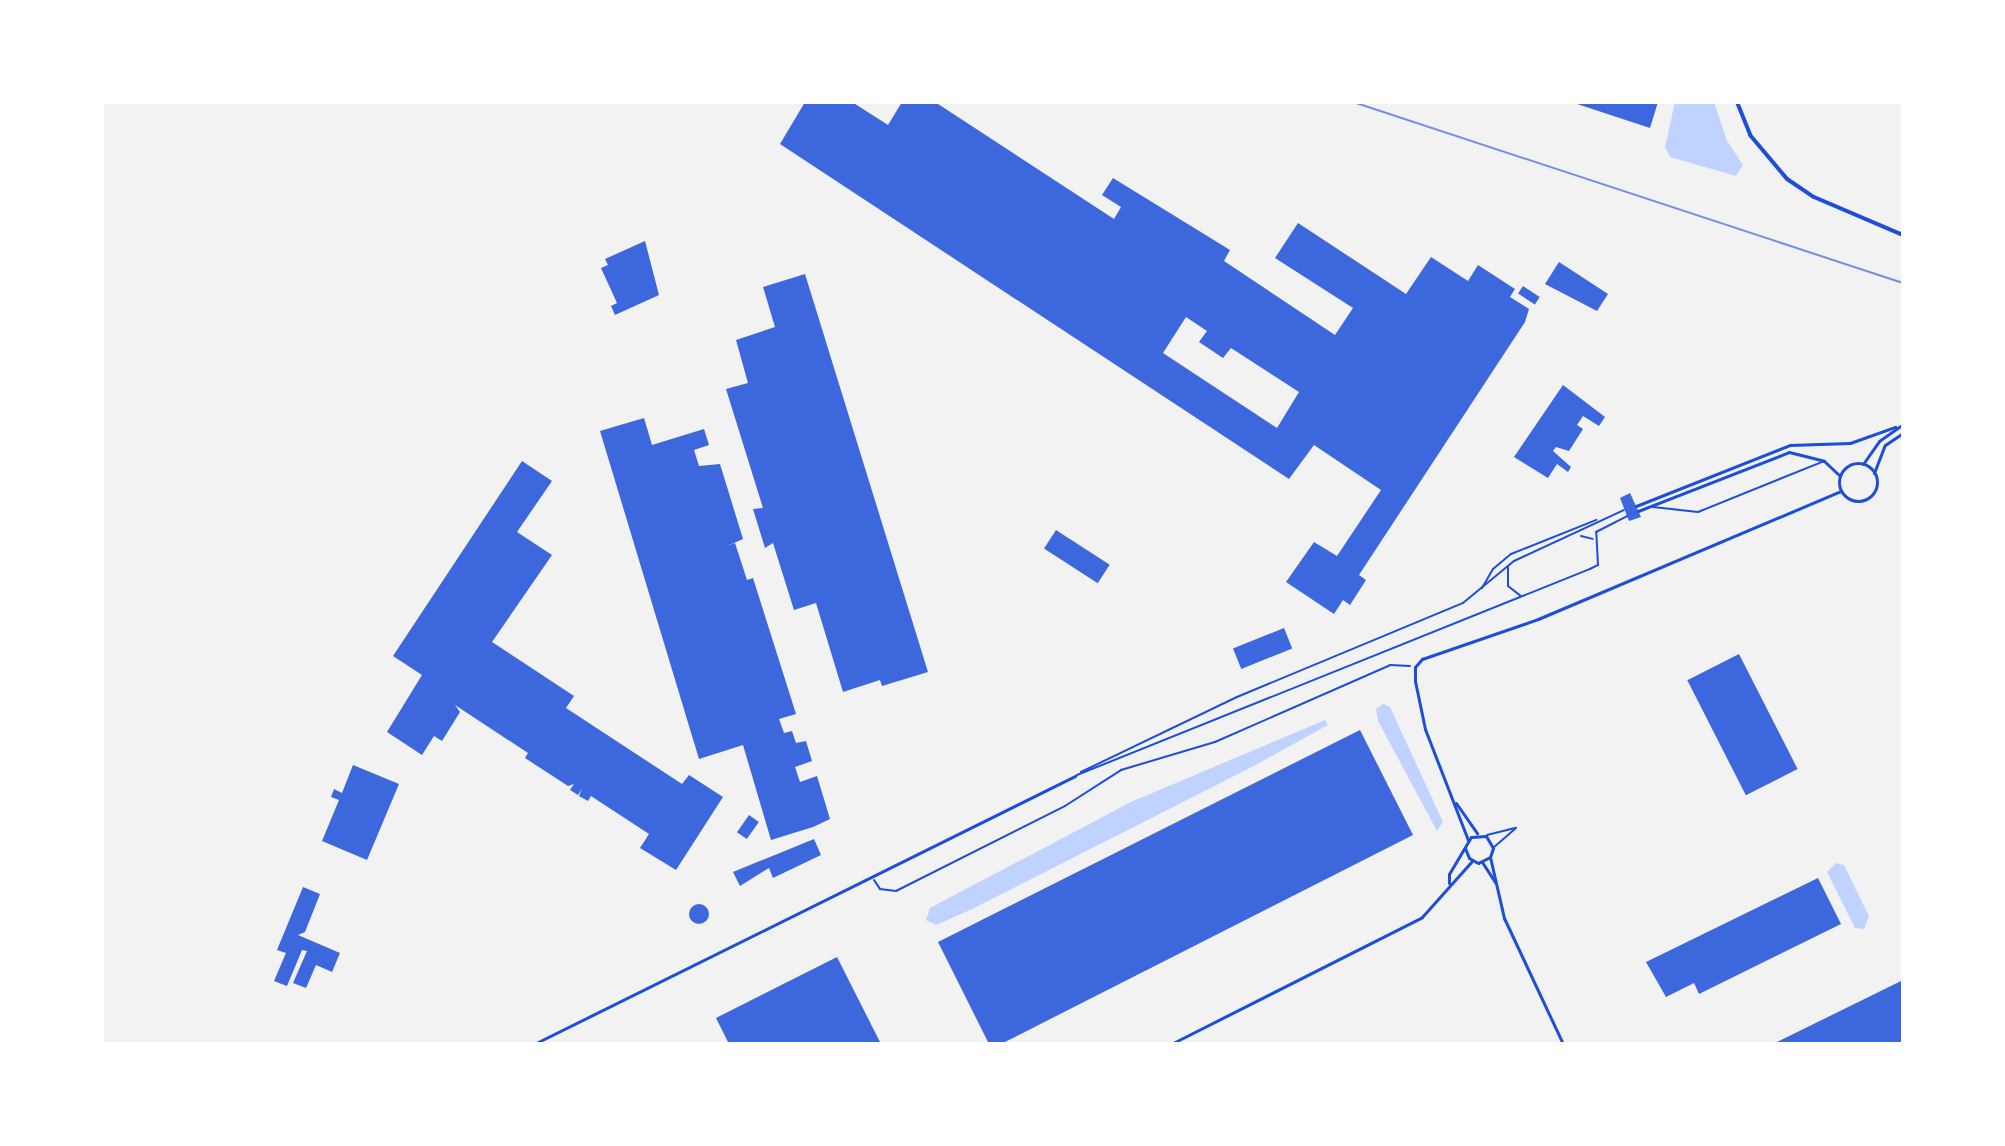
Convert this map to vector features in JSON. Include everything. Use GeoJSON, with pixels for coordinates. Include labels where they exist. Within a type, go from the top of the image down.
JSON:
{"type":"FeatureCollection","features":[{"type":"Feature","properties":{"kind":"street"},"geometry":{"type":"LineString","coordinates":[[1737,102],[1760,151],[1787,179],[1814,197],[1903,235]]}},
{"type":"Feature","properties":{"kind":"street"},"geometry":{"type":"LineString","coordinates":[[1636,506],[1790,445],[1850,443],[1903,424]]}},
{"type":"Feature","properties":{"kind":"street"},"geometry":{"type":"LineString","coordinates":[[1895,427],[1863,464],[1848,466],[1840,476],[1841,491],[1853,500],[1867,498],[1876,485],[1874,473],[1885,445],[1903,433]]}},
{"type":"Feature","properties":{"kind":"street"},"geometry":{"type":"LineString","coordinates":[[1638,511],[1789,452],[1824,461],[1840,476]]}},
{"type":"Feature","properties":{"kind":"street"},"geometry":{"type":"LineString","coordinates":[[1863,464],[1874,473]]}},
{"type":"Feature","properties":{"kind":"street"},"geometry":{"type":"LineString","coordinates":[[1468,840],[1425,729],[1415,667],[1434,652],[1538,619],[1841,491]]}},
{"type":"Feature","properties":{"kind":"street"},"geometry":{"type":"LineString","coordinates":[[534,1044],[1075,776]]}},
{"type":"Feature","properties":{"kind":"street"},"geometry":{"type":"LineString","coordinates":[[1456,803],[1478,834],[1486,836],[1493,848],[1490,857],[1504,918],[1563,1044]]}},
{"type":"Feature","properties":{"kind":"street"},"geometry":{"type":"LineString","coordinates":[[1449,883],[1468,840],[1478,834]]}},
{"type":"Feature","properties":{"kind":"street"},"geometry":{"type":"LineString","coordinates":[[1465,848],[1472,861]]}},
{"type":"Feature","properties":{"kind":"street"},"geometry":{"type":"LineString","coordinates":[[1171,1044],[1422,917],[1449,883],[1472,861],[1482,862],[1490,857]]}},
{"type":"Feature","properties":{"kind":"street"},"geometry":{"type":"LineString","coordinates":[[1482,862],[1497,884]]}},
{"type":"Feature","properties":{"kind":"lane"},"geometry":{"type":"LineString","coordinates":[[1652,506],[1698,512],[1824,461]]}},
{"type":"Feature","properties":{"kind":"lane"},"geometry":{"type":"LineString","coordinates":[[1479,593],[1493,569],[1511,554],[1624,510]]}},
{"type":"Feature","properties":{"kind":"lane"},"geometry":{"type":"LineString","coordinates":[[1075,776],[1598,565],[1594,540],[1605,525],[1627,516]]}},
{"type":"Feature","properties":{"kind":"lane"},"geometry":{"type":"LineString","coordinates":[[1075,776],[1237,697],[1479,593],[1508,566],[1577,536],[1601,518]]}},
{"type":"Feature","properties":{"kind":"lane"},"geometry":{"type":"LineString","coordinates":[[1577,536],[1594,540]]}},
{"type":"Feature","properties":{"kind":"lane"},"geometry":{"type":"LineString","coordinates":[[1508,566],[1508,586],[1525,597]]}},
{"type":"Feature","properties":{"kind":"lane"},"geometry":{"type":"LineString","coordinates":[[1486,836],[1516,828],[1493,848]]}},
{"type":"Feature","properties":{"kind":"path"},"geometry":{"type":"LineString","coordinates":[[871,875],[880,889],[896,891],[1065,806],[1121,770],[1228,737],[1390,665],[1415,667]]}},
{"type":"Feature","properties":{"kind":"water"},"geometry":{"type":"Polygon","coordinates":[[[1675,102],[1714,102],[1727,141],[1743,165],[1736,176],[1670,157],[1665,147],[1675,102]]]}},
{"type":"Feature","properties":{"kind":"water"},"geometry":{"type":"Polygon","coordinates":[[[1383,704],[1390,707],[1443,822],[1437,831],[1378,721],[1376,709],[1383,704]]]}},
{"type":"Feature","properties":{"kind":"water"},"geometry":{"type":"Polygon","coordinates":[[[1325,720],[1328,725],[1248,769],[970,910],[936,925],[926,920],[930,908],[1131,802],[1325,720]]]}},
{"type":"Feature","properties":{"kind":"water"},"geometry":{"type":"Polygon","coordinates":[[[1836,863],[1844,865],[1869,916],[1864,929],[1855,928],[1827,872],[1836,863]]]}},
{"type":"Feature","properties":{"kind":"building"},"geometry":{"type":"Polygon","coordinates":[[[805,102],[852,102],[888,125],[902,102],[935,102],[1114,219],[1121,207],[1102,195],[1113,178],[1230,250],[1224,261],[1335,335],[1353,308],[1275,258],[1298,223],[1406,294],[1431,257],[1468,281],[1478,265],[1515,289],[1510,297],[1529,309],[1525,322],[1359,575],[1366,580],[1350,605],[1343,600],[1334,614],[1286,582],[1314,542],[1337,556],[1381,490],[1314,445],[1289,479],[780,144],[805,102]],[[1186,317],[1163,353],[1277,428],[1299,392],[1231,348],[1223,358],[1199,342],[1207,331],[1186,317]]]}},
{"type":"Feature","properties":{"kind":"building"},"geometry":{"type":"Polygon","coordinates":[[[1571,102],[1658,102],[1650,128],[1571,102]]]}},
{"type":"Feature","properties":{"kind":"building"},"geometry":{"type":"Polygon","coordinates":[[[645,241],[659,295],[615,315],[611,306],[617,303],[601,268],[608,265],[605,259],[645,241]]]}},
{"type":"Feature","properties":{"kind":"building"},"geometry":{"type":"Polygon","coordinates":[[[1559,262],[1608,294],[1597,311],[1545,284],[1559,262]]]}},
{"type":"Feature","properties":{"kind":"building"},"geometry":{"type":"Polygon","coordinates":[[[805,274],[928,672],[882,686],[880,680],[843,692],[816,603],[794,610],[773,543],[765,548],[753,509],[763,508],[726,389],[748,383],[736,340],[775,327],[763,287],[805,274]]]}},
{"type":"Feature","properties":{"kind":"building"},"geometry":{"type":"Polygon","coordinates":[[[1523,286],[1540,297],[1535,304],[1518,294],[1523,286]]]}},
{"type":"Feature","properties":{"kind":"building"},"geometry":{"type":"Polygon","coordinates":[[[1563,385],[1605,417],[1599,426],[1583,416],[1577,425],[1583,429],[1569,451],[1556,447],[1553,451],[1571,467],[1568,472],[1557,464],[1548,478],[1514,457],[1563,385]]]}},
{"type":"Feature","properties":{"kind":"building"},"geometry":{"type":"Polygon","coordinates":[[[644,418],[652,445],[704,429],[709,445],[694,450],[699,466],[720,464],[743,539],[727,546],[735,543],[747,580],[753,578],[796,714],[779,719],[784,733],[792,731],[796,743],[806,741],[812,761],[795,767],[800,782],[817,776],[830,819],[813,827],[771,840],[743,745],[699,759],[600,431],[644,418]]]}},
{"type":"Feature","properties":{"kind":"building"},"geometry":{"type":"Polygon","coordinates":[[[522,461],[552,481],[517,532],[552,555],[492,642],[574,696],[566,708],[682,784],[689,775],[723,797],[676,870],[640,848],[649,834],[591,796],[588,801],[579,796],[582,789],[578,795],[570,790],[574,784],[568,786],[525,758],[528,753],[455,705],[460,712],[442,741],[434,736],[422,755],[387,732],[422,675],[393,656],[522,461]]]}},
{"type":"Feature","properties":{"kind":"building"},"geometry":{"type":"Polygon","coordinates":[[[1630,493],[1641,517],[1629,521],[1620,498],[1630,493]]]}},
{"type":"Feature","properties":{"kind":"building"},"geometry":{"type":"Polygon","coordinates":[[[1056,530],[1110,565],[1098,583],[1044,548],[1056,530]]]}},
{"type":"Feature","properties":{"kind":"building"},"geometry":{"type":"Polygon","coordinates":[[[1284,628],[1292,648],[1241,669],[1233,649],[1284,628]]]}},
{"type":"Feature","properties":{"kind":"building"},"geometry":{"type":"Polygon","coordinates":[[[1739,654],[1798,769],[1746,795],[1687,680],[1739,654]]]}},
{"type":"Feature","properties":{"kind":"building"},"geometry":{"type":"Polygon","coordinates":[[[1360,730],[1413,835],[1001,1044],[989,1044],[938,942],[1360,730]]]}},
{"type":"Feature","properties":{"kind":"building"},"geometry":{"type":"Polygon","coordinates":[[[353,765],[399,784],[367,860],[322,841],[339,800],[331,797],[334,789],[342,793],[353,765]]]}},
{"type":"Feature","properties":{"kind":"building"},"geometry":{"type":"Polygon","coordinates":[[[749,815],[759,822],[747,839],[737,832],[749,815]]]}},
{"type":"Feature","properties":{"kind":"building"},"geometry":{"type":"Polygon","coordinates":[[[814,839],[821,855],[773,878],[769,868],[740,886],[733,872],[814,839]]]}},
{"type":"Feature","properties":{"kind":"building"},"geometry":{"type":"Polygon","coordinates":[[[1818,878],[1841,924],[1699,994],[1694,983],[1666,997],[1646,962],[1818,878]]]}},
{"type":"Feature","properties":{"kind":"building"},"geometry":{"type":"Polygon","coordinates":[[[303,887],[320,894],[305,932],[298,935],[340,953],[332,972],[316,965],[306,988],[293,983],[307,951],[302,950],[287,986],[274,981],[286,953],[277,950],[303,887]]]}},
{"type":"Feature","properties":{"kind":"building"},"geometry":{"type":"Polygon","coordinates":[[[695,904],[703,904],[709,914],[703,924],[695,924],[689,918],[689,910],[695,904]]]}},
{"type":"Feature","properties":{"kind":"building"},"geometry":{"type":"Polygon","coordinates":[[[837,957],[881,1044],[729,1044],[716,1018],[837,957]]]}},
{"type":"Feature","properties":{"kind":"building"},"geometry":{"type":"Polygon","coordinates":[[[1903,980],[1903,1044],[1773,1044],[1903,980]]]}},
{"type":"Feature","properties":{"kind":"railway"},"geometry":{"type":"LineString","coordinates":[[1353,102],[1903,283]]}}]}
